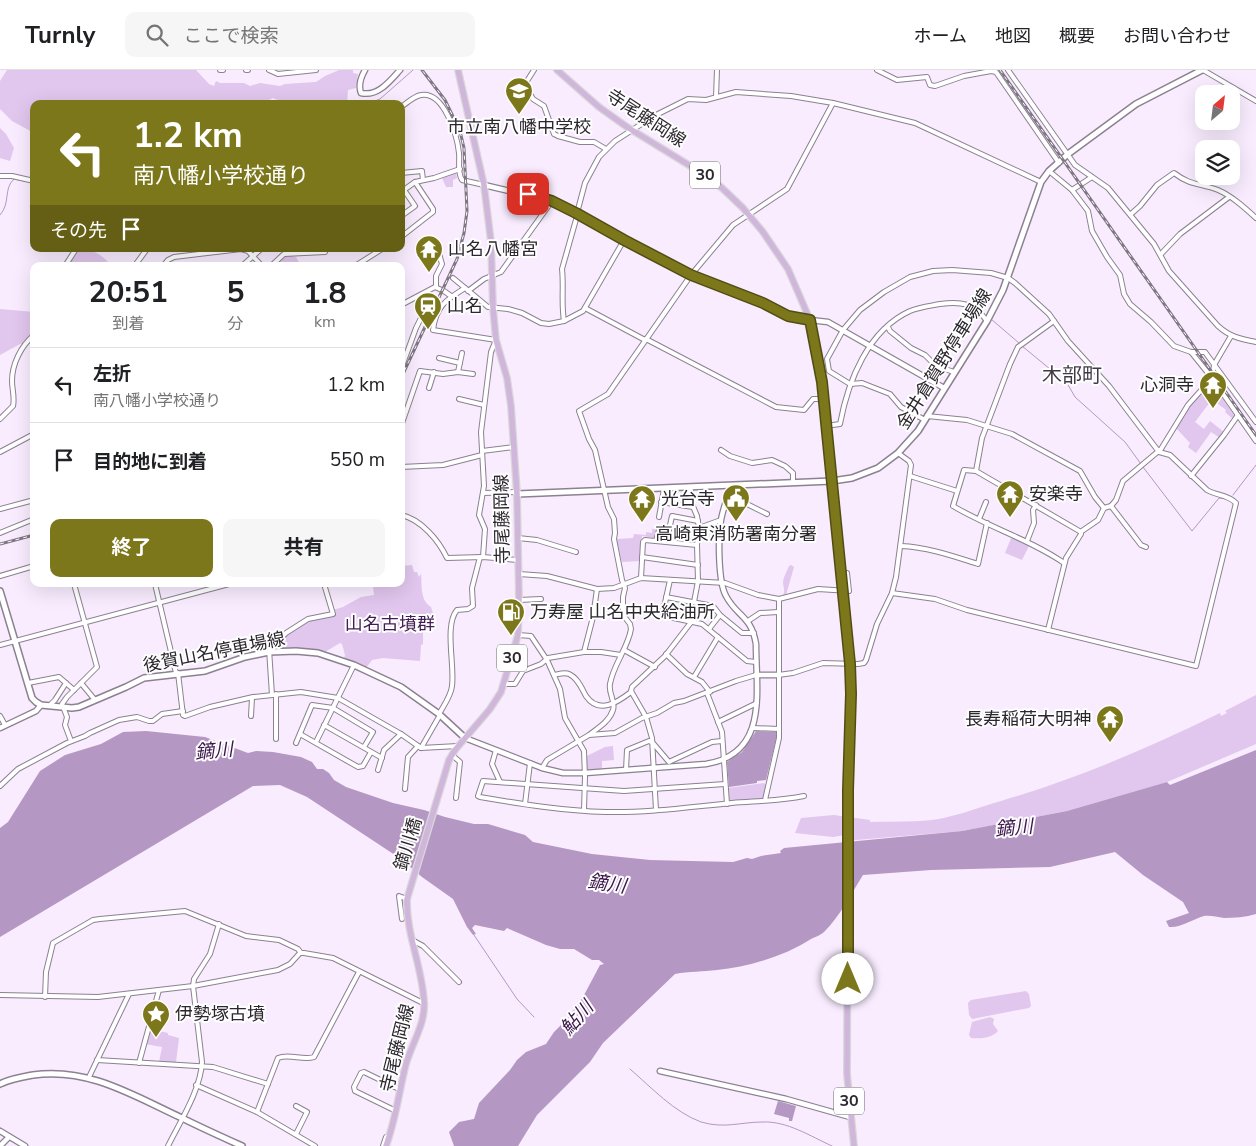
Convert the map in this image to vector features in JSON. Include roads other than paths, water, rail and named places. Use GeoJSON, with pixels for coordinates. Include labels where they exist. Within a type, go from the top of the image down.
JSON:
{"type":"FeatureCollection","features":[{"type":"Feature","properties":{"kind":"main road","name":"寺尾藤岡線"},"geometry":{"type":"LineString","coordinates":[[437,800],[452,755],[495,702],[504,684],[518,635],[517,493],[510,392],[496,340],[491,242],[484,185],[458,70]]}},
{"type":"Feature","properties":{"kind":"main road","name":"寺尾藤岡線"},"geometry":{"type":"LineString","coordinates":[[557,70],[599,107],[632,131],[705,175],[722,188],[763,232],[788,269],[810,320],[816,345],[823,398],[850,664],[847,1088],[854,1146]]}},
{"type":"Feature","properties":{"kind":"main road","name":"金井倉賀野停車場線"},"geometry":{"type":"LineString","coordinates":[[517,493],[604,492],[832,481],[852,478],[878,468],[898,454],[909,443],[987,321],[1008,278],[1023,228],[1041,182],[1049,170],[1136,104],[1203,70]]}},
{"type":"Feature","properties":{"kind":"main road"},"geometry":{"type":"LineString","coordinates":[[0,591],[34,700],[41,704]]}},
{"type":"Feature","properties":{"kind":"main road","name":"後賀山名停車場線"},"geometry":{"type":"LineString","coordinates":[[41,704],[63,708],[79,707],[144,678],[205,670],[245,657],[269,652],[318,652],[354,665],[401,687],[440,715],[465,738]]}},
{"type":"Feature","properties":{"kind":"main road","name":"鏑川橋"},"geometry":{"type":"LineString","coordinates":[[408,898],[437,800]]}},
{"type":"Feature","properties":{"kind":"main road","name":"寺尾藤岡線"},"geometry":{"type":"LineString","coordinates":[[386,1146],[407,1062],[422,1022],[425,1004],[407,913],[408,898]]}},
{"type":"Feature","properties":{"kind":"main road"},"geometry":{"type":"LineString","coordinates":[[0,1084],[40,1074],[89,1077],[120,1088],[242,1146]]}},
{"type":"Feature","properties":{"kind":"street"},"geometry":{"type":"LineString","coordinates":[[269,70],[278,74],[316,70]]}},
{"type":"Feature","properties":{"kind":"street"},"geometry":{"type":"LineString","coordinates":[[365,70],[359,86],[360,92],[366,94],[380,89],[400,70]]}},
{"type":"Feature","properties":{"kind":"street"},"geometry":{"type":"LineString","coordinates":[[534,70],[527,81],[526,87],[534,99],[544,106],[554,134],[580,142],[594,142],[606,149]]}},
{"type":"Feature","properties":{"kind":"street"},"geometry":{"type":"LineString","coordinates":[[716,97],[717,70]]}},
{"type":"Feature","properties":{"kind":"street"},"geometry":{"type":"LineString","coordinates":[[877,70],[897,80],[926,77],[930,85],[935,86],[964,76],[991,71],[996,72],[1058,162]]}},
{"type":"Feature","properties":{"kind":"street"},"geometry":{"type":"LineString","coordinates":[[1008,70],[1077,168],[1108,188],[1154,244],[1169,271],[1218,326],[1231,336],[1256,342]]}},
{"type":"Feature","properties":{"kind":"street"},"geometry":{"type":"LineString","coordinates":[[1203,70],[1256,101]]}},
{"type":"Feature","properties":{"kind":"street"},"geometry":{"type":"LineString","coordinates":[[564,321],[562,269],[587,176],[599,157],[615,141],[654,116],[684,100],[706,100],[736,92],[791,96],[833,103],[916,123],[1041,182]]}},
{"type":"Feature","properties":{"kind":"street"},"geometry":{"type":"LineString","coordinates":[[405,104],[419,95],[428,95],[437,99],[445,110],[455,132],[460,154],[459,174],[462,180],[552,201],[691,275],[763,303],[788,316],[828,322],[944,388]]}},
{"type":"Feature","properties":{"kind":"street"},"geometry":{"type":"LineString","coordinates":[[542,768],[547,760],[589,736],[605,723],[613,710],[614,704],[610,696],[610,684],[631,629],[624,615],[623,597],[626,588],[614,539],[614,518],[608,507],[595,450],[578,411],[608,394],[691,275],[733,225],[787,189],[833,103]]}},
{"type":"Feature","properties":{"kind":"street"},"geometry":{"type":"LineString","coordinates":[[405,190],[415,182],[460,169]]}},
{"type":"Feature","properties":{"kind":"street"},"geometry":{"type":"LineString","coordinates":[[1049,170],[1072,190],[1088,211],[1092,231],[1122,279],[1124,294],[1130,304],[1174,346],[1191,352],[1205,352],[1256,422]]}},
{"type":"Feature","properties":{"kind":"street"},"geometry":{"type":"LineString","coordinates":[[405,173],[422,171],[423,180]]}},
{"type":"Feature","properties":{"kind":"street"},"geometry":{"type":"LineString","coordinates":[[1131,214],[1157,185],[1174,173],[1190,183],[1219,190],[1234,199],[1256,218]]}},
{"type":"Feature","properties":{"kind":"street"},"geometry":{"type":"LineString","coordinates":[[0,176],[12,176],[30,180]]}},
{"type":"Feature","properties":{"kind":"street"},"geometry":{"type":"LineString","coordinates":[[1072,190],[1092,177]]}},
{"type":"Feature","properties":{"kind":"street"},"geometry":{"type":"LineString","coordinates":[[405,235],[433,212],[433,209],[415,182]]}},
{"type":"Feature","properties":{"kind":"street"},"geometry":{"type":"LineString","coordinates":[[405,194],[415,206],[405,213]]}},
{"type":"Feature","properties":{"kind":"street"},"geometry":{"type":"LineString","coordinates":[[1161,254],[1180,234],[1229,197]]}},
{"type":"Feature","properties":{"kind":"street"},"geometry":{"type":"LineString","coordinates":[[405,789],[408,757],[419,747],[440,715],[450,695],[453,660],[450,642],[453,616],[457,610],[472,606],[472,588],[482,557],[485,529],[479,515],[482,493],[481,432],[491,352],[496,340],[433,330],[438,310],[451,296],[466,290],[484,278],[500,272],[552,201]]}},
{"type":"Feature","properties":{"kind":"street"},"geometry":{"type":"LineString","coordinates":[[435,240],[442,264],[436,276],[436,287]]}},
{"type":"Feature","properties":{"kind":"street"},"geometry":{"type":"LineString","coordinates":[[452,278],[488,307],[522,312],[541,323],[549,324],[564,321],[578,315],[585,308],[624,240]]}},
{"type":"Feature","properties":{"kind":"street"},"geometry":{"type":"LineString","coordinates":[[166,262],[174,257],[214,252]]}},
{"type":"Feature","properties":{"kind":"street"},"geometry":{"type":"LineString","coordinates":[[249,252],[258,262]]}},
{"type":"Feature","properties":{"kind":"street"},"geometry":{"type":"LineString","coordinates":[[246,262],[257,252]]}},
{"type":"Feature","properties":{"kind":"street"},"geometry":{"type":"LineString","coordinates":[[275,262],[284,254],[325,252]]}},
{"type":"Feature","properties":{"kind":"street"},"geometry":{"type":"LineString","coordinates":[[361,262],[377,252]]}},
{"type":"Feature","properties":{"kind":"street"},"geometry":{"type":"LineString","coordinates":[[892,593],[935,599],[966,610],[1196,666],[1236,503],[1227,496],[1210,492],[1170,455],[1159,452],[1109,386],[1068,341],[1054,321],[1037,302],[1008,278],[991,273],[952,270],[919,274],[876,297],[860,310],[843,330],[827,359],[829,372],[850,384],[862,383],[890,394],[901,407],[926,418],[967,420],[987,428],[1012,434],[1080,471],[1095,497],[1104,508]]}},
{"type":"Feature","properties":{"kind":"street"},"geometry":{"type":"LineString","coordinates":[[436,287],[451,296]]}},
{"type":"Feature","properties":{"kind":"street"},"geometry":{"type":"LineString","coordinates":[[405,303],[436,287]]}},
{"type":"Feature","properties":{"kind":"street"},"geometry":{"type":"LineString","coordinates":[[405,358],[416,328],[427,306],[417,298]]}},
{"type":"Feature","properties":{"kind":"street"},"geometry":{"type":"LineString","coordinates":[[826,426],[840,424],[850,384],[871,345],[893,321],[912,310],[922,307],[963,303],[976,310],[987,321]]}},
{"type":"Feature","properties":{"kind":"street"},"geometry":{"type":"LineString","coordinates":[[585,308],[776,407],[804,410],[813,399],[823,398]]}},
{"type":"Feature","properties":{"kind":"street"},"geometry":{"type":"LineString","coordinates":[[976,471],[982,438],[1018,347],[1054,321]]}},
{"type":"Feature","properties":{"kind":"street"},"geometry":{"type":"LineString","coordinates":[[888,327],[890,331],[911,348],[925,355],[936,366],[954,372]]}},
{"type":"Feature","properties":{"kind":"street"},"geometry":{"type":"LineString","coordinates":[[1048,630],[1064,563],[1081,534],[1080,532],[1098,520],[1104,508],[1111,506],[1119,494],[1123,481],[1159,452],[1188,405],[1212,378],[1214,365],[1231,336]]}},
{"type":"Feature","properties":{"kind":"street"},"geometry":{"type":"LineString","coordinates":[[0,419],[13,406],[12,381],[14,372],[24,344],[30,339]]}},
{"type":"Feature","properties":{"kind":"street"},"geometry":{"type":"LineString","coordinates":[[1191,352],[1212,378],[1256,441]]}},
{"type":"Feature","properties":{"kind":"street"},"geometry":{"type":"LineString","coordinates":[[458,372],[462,353]]}},
{"type":"Feature","properties":{"kind":"street"},"geometry":{"type":"LineString","coordinates":[[439,358],[460,362]]}},
{"type":"Feature","properties":{"kind":"street"},"geometry":{"type":"LineString","coordinates":[[405,414],[420,371],[443,374],[458,372],[473,374]]}},
{"type":"Feature","properties":{"kind":"street"},"geometry":{"type":"LineString","coordinates":[[429,388],[434,372]]}},
{"type":"Feature","properties":{"kind":"street"},"geometry":{"type":"LineString","coordinates":[[459,399],[484,405]]}},
{"type":"Feature","properties":{"kind":"street"},"geometry":{"type":"LineString","coordinates":[[1191,476],[1224,436],[1238,415]]}},
{"type":"Feature","properties":{"kind":"street"},"geometry":{"type":"LineString","coordinates":[[0,452],[30,436]]}},
{"type":"Feature","properties":{"kind":"street"},"geometry":{"type":"LineString","coordinates":[[405,468],[443,465],[482,453],[515,447]]}},
{"type":"Feature","properties":{"kind":"street"},"geometry":{"type":"LineString","coordinates":[[721,450],[730,456],[752,463],[772,460],[778,462],[793,473],[794,483]]}},
{"type":"Feature","properties":{"kind":"street"},"geometry":{"type":"LineString","coordinates":[[589,736],[615,732],[674,703],[756,675],[793,673],[820,664],[863,663],[866,660],[877,624],[892,593],[897,573],[911,462],[898,454]]}},
{"type":"Feature","properties":{"kind":"street"},"geometry":{"type":"LineString","coordinates":[[1064,563],[1045,550],[953,506],[964,470],[976,471],[1036,504],[1080,532]]}},
{"type":"Feature","properties":{"kind":"street"},"geometry":{"type":"LineString","coordinates":[[910,476],[957,491]]}},
{"type":"Feature","properties":{"kind":"street"},"geometry":{"type":"LineString","coordinates":[[465,738],[542,768],[563,773],[706,764],[724,759],[739,750],[754,728],[756,717],[756,662],[754,633],[748,621],[728,600],[721,583],[721,520],[730,486]]}},
{"type":"Feature","properties":{"kind":"street"},"geometry":{"type":"LineString","coordinates":[[691,488],[690,499],[699,528],[698,581],[694,602]]}},
{"type":"Feature","properties":{"kind":"street"},"geometry":{"type":"LineString","coordinates":[[659,517],[664,489]]}},
{"type":"Feature","properties":{"kind":"street"},"geometry":{"type":"LineString","coordinates":[[482,493],[517,493]]}},
{"type":"Feature","properties":{"kind":"street"},"geometry":{"type":"LineString","coordinates":[[729,495],[767,514]]}},
{"type":"Feature","properties":{"kind":"street"},"geometry":{"type":"LineString","coordinates":[[0,509],[30,501]]}},
{"type":"Feature","properties":{"kind":"street"},"geometry":{"type":"LineString","coordinates":[[662,502],[693,506]]}},
{"type":"Feature","properties":{"kind":"street"},"geometry":{"type":"LineString","coordinates":[[979,519],[986,502]]}},
{"type":"Feature","properties":{"kind":"street"},"geometry":{"type":"LineString","coordinates":[[656,541],[657,531],[668,532],[672,518],[675,517],[677,504]]}},
{"type":"Feature","properties":{"kind":"street"},"geometry":{"type":"LineString","coordinates":[[1027,541],[1034,523],[1033,510],[1036,504]]}},
{"type":"Feature","properties":{"kind":"street"},"geometry":{"type":"LineString","coordinates":[[1111,506],[1141,545],[1146,547]]}},
{"type":"Feature","properties":{"kind":"street"},"geometry":{"type":"LineString","coordinates":[[405,516],[431,534],[447,558],[482,557],[518,560]]}},
{"type":"Feature","properties":{"kind":"street"},"geometry":{"type":"LineString","coordinates":[[675,517],[698,521]]}},
{"type":"Feature","properties":{"kind":"street"},"geometry":{"type":"LineString","coordinates":[[699,528],[721,520]]}},
{"type":"Feature","properties":{"kind":"street"},"geometry":{"type":"LineString","coordinates":[[0,533],[30,521]]}},
{"type":"Feature","properties":{"kind":"street"},"geometry":{"type":"LineString","coordinates":[[901,546],[911,546],[978,564],[987,523]]}},
{"type":"Feature","properties":{"kind":"street"},"geometry":{"type":"LineString","coordinates":[[518,538],[542,541],[576,552]]}},
{"type":"Feature","properties":{"kind":"street"},"geometry":{"type":"LineString","coordinates":[[641,578],[643,542],[645,540],[698,545]]}},
{"type":"Feature","properties":{"kind":"street"},"geometry":{"type":"LineString","coordinates":[[642,557],[698,565]]}},
{"type":"Feature","properties":{"kind":"street"},"geometry":{"type":"LineString","coordinates":[[0,576],[30,567]]}},
{"type":"Feature","properties":{"kind":"street"},"geometry":{"type":"LineString","coordinates":[[518,574],[547,576],[597,589],[614,588],[641,578],[721,583],[739,587],[758,595],[779,599],[818,589],[849,591],[847,573]]}},
{"type":"Feature","properties":{"kind":"street"},"geometry":{"type":"LineString","coordinates":[[670,580],[662,612],[664,616],[697,622],[747,661],[756,662]]}},
{"type":"Feature","properties":{"kind":"street"},"geometry":{"type":"LineString","coordinates":[[72,741],[65,725],[67,716],[62,704],[97,667],[75,587]]}},
{"type":"Feature","properties":{"kind":"street"},"geometry":{"type":"LineString","coordinates":[[156,587],[177,673],[185,716],[210,707],[252,698],[302,692],[338,698],[401,734],[419,747],[458,746]]}},
{"type":"Feature","properties":{"kind":"street"},"geometry":{"type":"LineString","coordinates":[[0,645],[218,587]]}},
{"type":"Feature","properties":{"kind":"street"},"geometry":{"type":"LineString","coordinates":[[276,739],[269,649],[286,633],[308,620],[333,614],[325,587]]}},
{"type":"Feature","properties":{"kind":"street"},"geometry":{"type":"LineString","coordinates":[[584,652],[597,589]]}},
{"type":"Feature","properties":{"kind":"street"},"geometry":{"type":"LineString","coordinates":[[666,597],[713,606],[720,615],[742,633],[754,633]]}},
{"type":"Feature","properties":{"kind":"street"},"geometry":{"type":"LineString","coordinates":[[519,600],[540,599]]}},
{"type":"Feature","properties":{"kind":"street"},"geometry":{"type":"LineString","coordinates":[[765,800],[779,729],[779,599]]}},
{"type":"Feature","properties":{"kind":"street"},"geometry":{"type":"LineString","coordinates":[[748,621],[760,613],[778,612]]}},
{"type":"Feature","properties":{"kind":"street"},"geometry":{"type":"LineString","coordinates":[[709,630],[720,615]]}},
{"type":"Feature","properties":{"kind":"street"},"geometry":{"type":"LineString","coordinates":[[554,675],[568,674],[582,687],[587,697],[595,703],[605,706],[614,704],[631,692],[632,687],[655,667],[692,621]]}},
{"type":"Feature","properties":{"kind":"street"},"geometry":{"type":"LineString","coordinates":[[518,635],[531,636],[547,660],[562,697],[565,718],[584,751],[584,810]]}},
{"type":"Feature","properties":{"kind":"street"},"geometry":{"type":"LineString","coordinates":[[694,677],[718,637]]}},
{"type":"Feature","properties":{"kind":"street"},"geometry":{"type":"LineString","coordinates":[[624,650],[655,667]]}},
{"type":"Feature","properties":{"kind":"street"},"geometry":{"type":"LineString","coordinates":[[504,684],[515,684],[523,671],[541,664],[548,658],[584,652],[621,655]]}},
{"type":"Feature","properties":{"kind":"street"},"geometry":{"type":"LineString","coordinates":[[666,654],[687,674],[702,682],[708,692],[721,729],[727,804]]}},
{"type":"Feature","properties":{"kind":"street"},"geometry":{"type":"LineString","coordinates":[[316,742],[354,665]]}},
{"type":"Feature","properties":{"kind":"street"},"geometry":{"type":"LineString","coordinates":[[28,683],[59,677],[74,690]]}},
{"type":"Feature","properties":{"kind":"street"},"geometry":{"type":"LineString","coordinates":[[49,706],[66,683]]}},
{"type":"Feature","properties":{"kind":"street"},"geometry":{"type":"LineString","coordinates":[[81,683],[95,700]]}},
{"type":"Feature","properties":{"kind":"street"},"geometry":{"type":"LineString","coordinates":[[631,692],[646,717],[652,738],[656,810]]}},
{"type":"Feature","properties":{"kind":"street"},"geometry":{"type":"LineString","coordinates":[[251,716],[252,698]]}},
{"type":"Feature","properties":{"kind":"street"},"geometry":{"type":"LineString","coordinates":[[718,722],[756,703]]}},
{"type":"Feature","properties":{"kind":"street"},"geometry":{"type":"LineString","coordinates":[[0,716],[3,727],[36,711],[41,704]]}},
{"type":"Feature","properties":{"kind":"street"},"geometry":{"type":"LineString","coordinates":[[296,744],[312,705],[333,708],[373,732],[364,747]]}},
{"type":"Feature","properties":{"kind":"street"},"geometry":{"type":"LineString","coordinates":[[0,786],[18,769],[72,741],[119,720],[137,717],[153,721],[162,714],[183,711]]}},
{"type":"Feature","properties":{"kind":"street"},"geometry":{"type":"LineString","coordinates":[[324,725],[382,758]]}},
{"type":"Feature","properties":{"kind":"street"},"geometry":{"type":"LineString","coordinates":[[754,728],[779,729]]}},
{"type":"Feature","properties":{"kind":"street"},"geometry":{"type":"LineString","coordinates":[[300,734],[358,766],[363,767],[371,752]]}},
{"type":"Feature","properties":{"kind":"street"},"geometry":{"type":"LineString","coordinates":[[378,770],[384,750],[401,734]]}},
{"type":"Feature","properties":{"kind":"street"},"geometry":{"type":"LineString","coordinates":[[626,770],[626,750],[649,741],[669,762],[712,742],[722,741]]}},
{"type":"Feature","properties":{"kind":"street"},"geometry":{"type":"LineString","coordinates":[[496,750],[492,764],[500,782]]}},
{"type":"Feature","properties":{"kind":"street"},"geometry":{"type":"LineString","coordinates":[[452,755],[460,762],[456,798]]}},
{"type":"Feature","properties":{"kind":"street"},"geometry":{"type":"LineString","coordinates":[[525,804],[530,763]]}},
{"type":"Feature","properties":{"kind":"street"},"geometry":{"type":"LineString","coordinates":[[725,784],[624,791],[483,781],[478,796],[525,804],[604,812],[787,800],[804,796]]}},
{"type":"Feature","properties":{"kind":"street"},"geometry":{"type":"LineString","coordinates":[[402,920],[399,896],[408,898]]}},
{"type":"Feature","properties":{"kind":"street"},"geometry":{"type":"LineString","coordinates":[[45,997],[46,972],[53,943],[94,920],[182,910],[246,936],[279,940],[298,949],[301,953],[333,958],[425,1004]]}},
{"type":"Feature","properties":{"kind":"street"},"geometry":{"type":"LineString","coordinates":[[168,1146],[182,1118],[202,1066],[193,986],[194,979],[210,954],[219,924]]}},
{"type":"Feature","properties":{"kind":"street"},"geometry":{"type":"LineString","coordinates":[[412,940],[423,946],[459,982]]}},
{"type":"Feature","properties":{"kind":"street"},"geometry":{"type":"LineString","coordinates":[[0,995],[98,997],[193,986],[278,970],[290,964],[301,953]]}},
{"type":"Feature","properties":{"kind":"street"},"geometry":{"type":"LineString","coordinates":[[257,1112],[280,1057],[309,1059],[314,1057],[358,972]]}},
{"type":"Feature","properties":{"kind":"street"},"geometry":{"type":"LineString","coordinates":[[139,1063],[159,990]]}},
{"type":"Feature","properties":{"kind":"street"},"geometry":{"type":"LineString","coordinates":[[89,1077],[129,994]]}},
{"type":"Feature","properties":{"kind":"street"},"geometry":{"type":"LineString","coordinates":[[97,1060],[202,1066],[268,1084]]}},
{"type":"Feature","properties":{"kind":"street"},"geometry":{"type":"LineString","coordinates":[[660,1071],[786,1099],[850,1117]]}},
{"type":"Feature","properties":{"kind":"street"},"geometry":{"type":"LineString","coordinates":[[396,1111],[355,1091],[354,1087],[361,1073],[364,1072],[401,1090]]}},
{"type":"Feature","properties":{"kind":"street"},"geometry":{"type":"LineString","coordinates":[[196,1085],[257,1112],[314,1146]]}},
{"type":"Feature","properties":{"kind":"street"},"geometry":{"type":"LineString","coordinates":[[296,1106],[307,1112],[296,1134]]}},
{"type":"Feature","properties":{"kind":"street"},"geometry":{"type":"LineString","coordinates":[[0,1131],[25,1146]]}},
{"type":"Feature","properties":{"kind":"street"},"geometry":{"type":"LineString","coordinates":[[382,1146],[386,1137],[390,1136]]}},
{"type":"Feature","properties":{"kind":"street"},"geometry":{"type":"LineString","coordinates":[[0,1146],[10,1137]]}},
{"type":"Feature","properties":{"kind":"water"},"geometry":{"type":"Polygon","coordinates":[[[146,731],[205,737],[248,753],[256,751],[273,752],[301,757],[312,762],[317,769],[323,769],[329,773],[334,780],[346,787],[393,803],[445,817],[474,824],[488,824],[525,835],[533,842],[592,854],[650,860],[733,862],[781,853],[780,851],[784,848],[962,831],[1067,811],[1167,782],[1170,785],[1256,750],[1256,914],[1228,918],[1204,916],[1182,925],[1169,927],[1166,921],[1189,913],[1183,902],[1143,875],[1115,852],[1050,867],[931,870],[863,875],[841,912],[824,932],[790,951],[766,960],[729,969],[675,974],[603,1043],[590,1062],[537,1115],[518,1146],[454,1146],[449,1132],[459,1122],[474,1119],[479,1103],[517,1060],[526,1052],[546,1044],[583,997],[600,965],[604,964],[599,960],[592,960],[574,949],[560,949],[546,945],[507,928],[504,931],[475,925],[472,928],[476,934],[473,935],[453,899],[401,859],[307,797],[280,785],[253,786],[0,937],[0,828],[8,822],[40,771],[65,755],[101,744],[123,732],[146,731]]]}},
{"type":"Feature","properties":{"kind":"water"},"geometry":{"type":"Polygon","coordinates":[[[756,731],[776,732],[766,780],[729,787],[727,762],[742,752],[756,731]]]}},
{"type":"Feature","properties":{"kind":"water"},"geometry":{"type":"Polygon","coordinates":[[[778,1101],[796,1106],[792,1121],[789,1121],[789,1118],[774,1114],[778,1101]]]}},
{"type":"Feature","properties":{"kind":"waterway"},"geometry":{"type":"LineString","coordinates":[[378,100],[413,70]]}},
{"type":"Feature","properties":{"kind":"waterway"},"geometry":{"type":"LineString","coordinates":[[0,215],[5,206],[9,187],[14,179],[30,182]]}},
{"type":"Feature","properties":{"kind":"waterway"},"geometry":{"type":"LineString","coordinates":[[991,319],[1019,343]]}},
{"type":"Feature","properties":{"kind":"waterway"},"geometry":{"type":"LineString","coordinates":[[1022,346],[1067,383],[1075,397],[1125,442],[1141,464]]}},
{"type":"Feature","properties":{"kind":"waterway"},"geometry":{"type":"LineString","coordinates":[[1233,495],[1256,465]]}},
{"type":"Feature","properties":{"kind":"waterway"},"geometry":{"type":"LineString","coordinates":[[1143,467],[1192,531],[1219,498],[1227,499]]}},
{"type":"Feature","properties":{"kind":"waterway"},"geometry":{"type":"LineString","coordinates":[[474,935],[517,999],[534,1017]]}},
{"type":"Feature","properties":{"kind":"waterway"},"geometry":{"type":"LineString","coordinates":[[630,1069],[672,1106],[701,1122],[718,1125],[772,1122],[798,1130],[832,1146]]}},
{"type":"Feature","properties":{"kind":"railway"},"geometry":{"type":"LineString","coordinates":[[405,370],[457,259],[464,233],[467,211],[464,148],[460,131],[445,100],[422,70]]}},
{"type":"Feature","properties":{"kind":"railway"},"geometry":{"type":"LineString","coordinates":[[1000,70],[1256,435]]}},
{"type":"Feature","properties":{"kind":"railway"},"geometry":{"type":"LineString","coordinates":[[0,544],[30,536]]}},
{"type":"Feature","properties":{"kind":"place","name":"市立南八幡中学校"},"geometry":{"type":"Point","coordinates":[519,115]}},
{"type":"Feature","properties":{"kind":"place","name":"山名八幡宮"},"geometry":{"type":"Point","coordinates":[429,273]}},
{"type":"Feature","properties":{"kind":"place","name":"山名"},"geometry":{"type":"Point","coordinates":[428,330]}},
{"type":"Feature","properties":{"kind":"place","name":"心洞寺"},"geometry":{"type":"Point","coordinates":[1213,409]}},
{"type":"Feature","properties":{"kind":"place","name":"安楽寺"},"geometry":{"type":"Point","coordinates":[1010,518]}},
{"type":"Feature","properties":{"kind":"place","name":"高崎東消防署南分署"},"geometry":{"type":"Point","coordinates":[736,522]}},
{"type":"Feature","properties":{"kind":"place","name":"光台寺"},"geometry":{"type":"Point","coordinates":[642,523]}},
{"type":"Feature","properties":{"kind":"place","name":"万寿屋 山名中央給油所"},"geometry":{"type":"Point","coordinates":[511,636]}},
{"type":"Feature","properties":{"kind":"place","name":"長寿稲荷大明神"},"geometry":{"type":"Point","coordinates":[1110,743]}},
{"type":"Feature","properties":{"kind":"place","name":"伊勢塚古墳"},"geometry":{"type":"Point","coordinates":[156,1038]}},
{"type":"Feature","properties":{"kind":"district","name":"木部町"},"geometry":{"type":"Point","coordinates":[1072,375]}},
{"type":"Feature","properties":{"kind":"park label","name":"山名古墳群"},"geometry":{"type":"Point","coordinates":[390,624]}},
{"type":"Feature","properties":{"kind":"water label","name":"鏑川"},"geometry":{"type":"Point","coordinates":[214,751]}},
{"type":"Feature","properties":{"kind":"water label","name":"鏑川"},"geometry":{"type":"Point","coordinates":[1014,828]}},
{"type":"Feature","properties":{"kind":"water label","name":"鏑川"},"geometry":{"type":"Point","coordinates":[607,884]}},
{"type":"Feature","properties":{"kind":"water label","name":"鮎川"},"geometry":{"type":"Point","coordinates":[577,1018]}}]}
